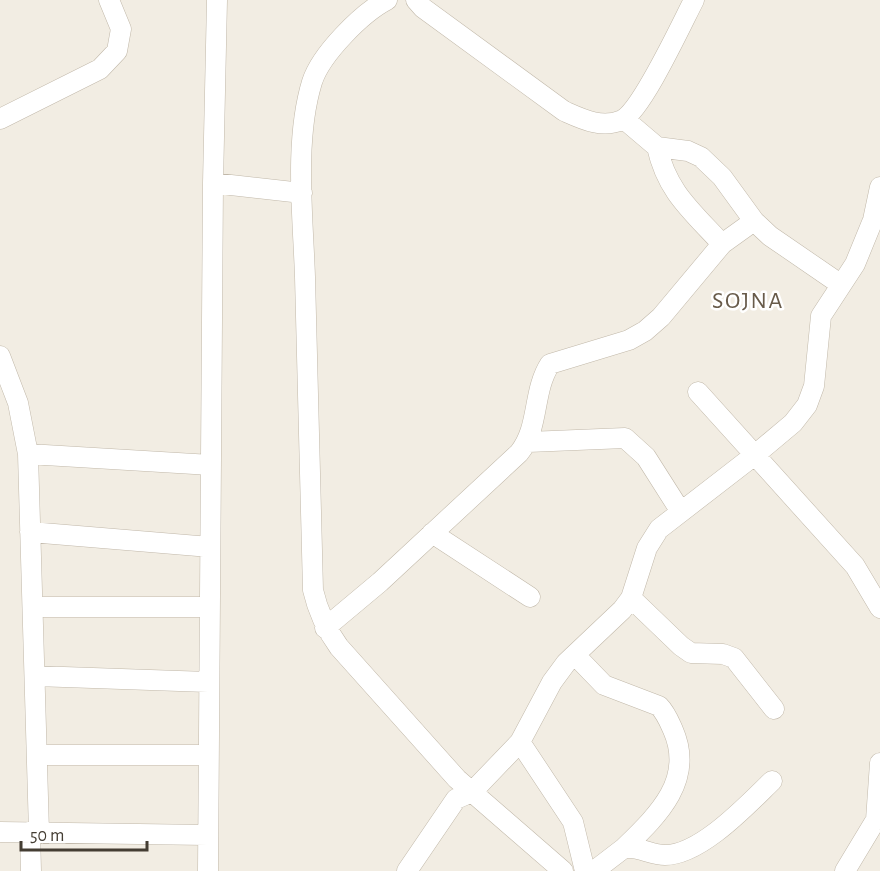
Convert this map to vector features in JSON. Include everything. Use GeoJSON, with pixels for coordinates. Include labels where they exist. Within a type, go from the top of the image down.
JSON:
{"type":"FeatureCollection","features":[{"type":"Feature","properties":{"kind":"street"},"geometry":{"type":"LineString","coordinates":[[0,119],[100,69],[117,51],[121,29],[109,0]]}},
{"type":"Feature","properties":{"kind":"street"},"geometry":{"type":"LineString","coordinates":[[208,871],[207,755],[217,0]]}},
{"type":"Feature","properties":{"kind":"street"},"geometry":{"type":"LineString","coordinates":[[387,0],[372,8],[355,22],[312,81],[303,126],[302,193],[313,590],[325,628],[339,647],[457,779],[563,871]]}},
{"type":"Feature","properties":{"kind":"street"},"geometry":{"type":"LineString","coordinates":[[416,0],[423,8],[564,111],[588,122],[606,124],[624,119],[639,102],[694,0]]}},
{"type":"Feature","properties":{"kind":"street"},"geometry":{"type":"LineString","coordinates":[[624,119],[657,147],[688,151],[701,157],[722,177],[754,221],[770,237],[840,284]]}},
{"type":"Feature","properties":{"kind":"street"},"geometry":{"type":"LineString","coordinates":[[657,147],[663,172],[671,187],[722,244]]}},
{"type":"Feature","properties":{"kind":"street"},"geometry":{"type":"LineString","coordinates":[[213,183],[302,193]]}},
{"type":"Feature","properties":{"kind":"street"},"geometry":{"type":"LineString","coordinates":[[407,871],[456,799],[472,792],[520,742],[552,682],[574,655],[631,598],[652,538],[681,512],[794,423],[807,405],[814,386],[821,316],[855,264],[873,220],[880,187]]}},
{"type":"Feature","properties":{"kind":"street"},"geometry":{"type":"LineString","coordinates":[[325,628],[432,533],[528,442],[534,428],[543,375],[550,364],[629,340],[645,331],[661,317],[722,244],[754,221]]}},
{"type":"Feature","properties":{"kind":"street"},"geometry":{"type":"LineString","coordinates":[[0,356],[18,403],[28,454],[37,755],[35,832],[31,871]]}},
{"type":"Feature","properties":{"kind":"street"},"geometry":{"type":"LineString","coordinates":[[698,392],[855,566],[880,608]]}},
{"type":"Feature","properties":{"kind":"street"},"geometry":{"type":"LineString","coordinates":[[528,442],[624,438],[646,457],[681,512]]}},
{"type":"Feature","properties":{"kind":"street"},"geometry":{"type":"LineString","coordinates":[[28,454],[211,465]]}},
{"type":"Feature","properties":{"kind":"street"},"geometry":{"type":"LineString","coordinates":[[30,532],[210,547]]}},
{"type":"Feature","properties":{"kind":"street"},"geometry":{"type":"LineString","coordinates":[[432,533],[530,597]]}},
{"type":"Feature","properties":{"kind":"street"},"geometry":{"type":"LineString","coordinates":[[631,598],[681,646],[692,652],[723,654],[734,658],[774,709]]}},
{"type":"Feature","properties":{"kind":"street"},"geometry":{"type":"LineString","coordinates":[[33,607],[209,607]]}},
{"type":"Feature","properties":{"kind":"street"},"geometry":{"type":"LineString","coordinates":[[574,655],[604,685],[660,706],[678,742],[681,766],[675,786],[650,822],[624,848],[594,871]]}},
{"type":"Feature","properties":{"kind":"street"},"geometry":{"type":"LineString","coordinates":[[35,676],[208,682]]}},
{"type":"Feature","properties":{"kind":"street"},"geometry":{"type":"LineString","coordinates":[[520,742],[573,822],[585,871]]}},
{"type":"Feature","properties":{"kind":"street"},"geometry":{"type":"LineString","coordinates":[[37,755],[207,755]]}},
{"type":"Feature","properties":{"kind":"street"},"geometry":{"type":"LineString","coordinates":[[845,871],[878,816],[880,763]]}},
{"type":"Feature","properties":{"kind":"street"},"geometry":{"type":"LineString","coordinates":[[624,848],[664,855],[688,848],[708,837],[731,819],[771,781]]}},
{"type":"Feature","properties":{"kind":"street"},"geometry":{"type":"LineString","coordinates":[[0,832],[207,835]]}},
{"type":"Feature","properties":{"kind":"district","name":"SOJNA"},"geometry":{"type":"Point","coordinates":[748,301]}}]}
